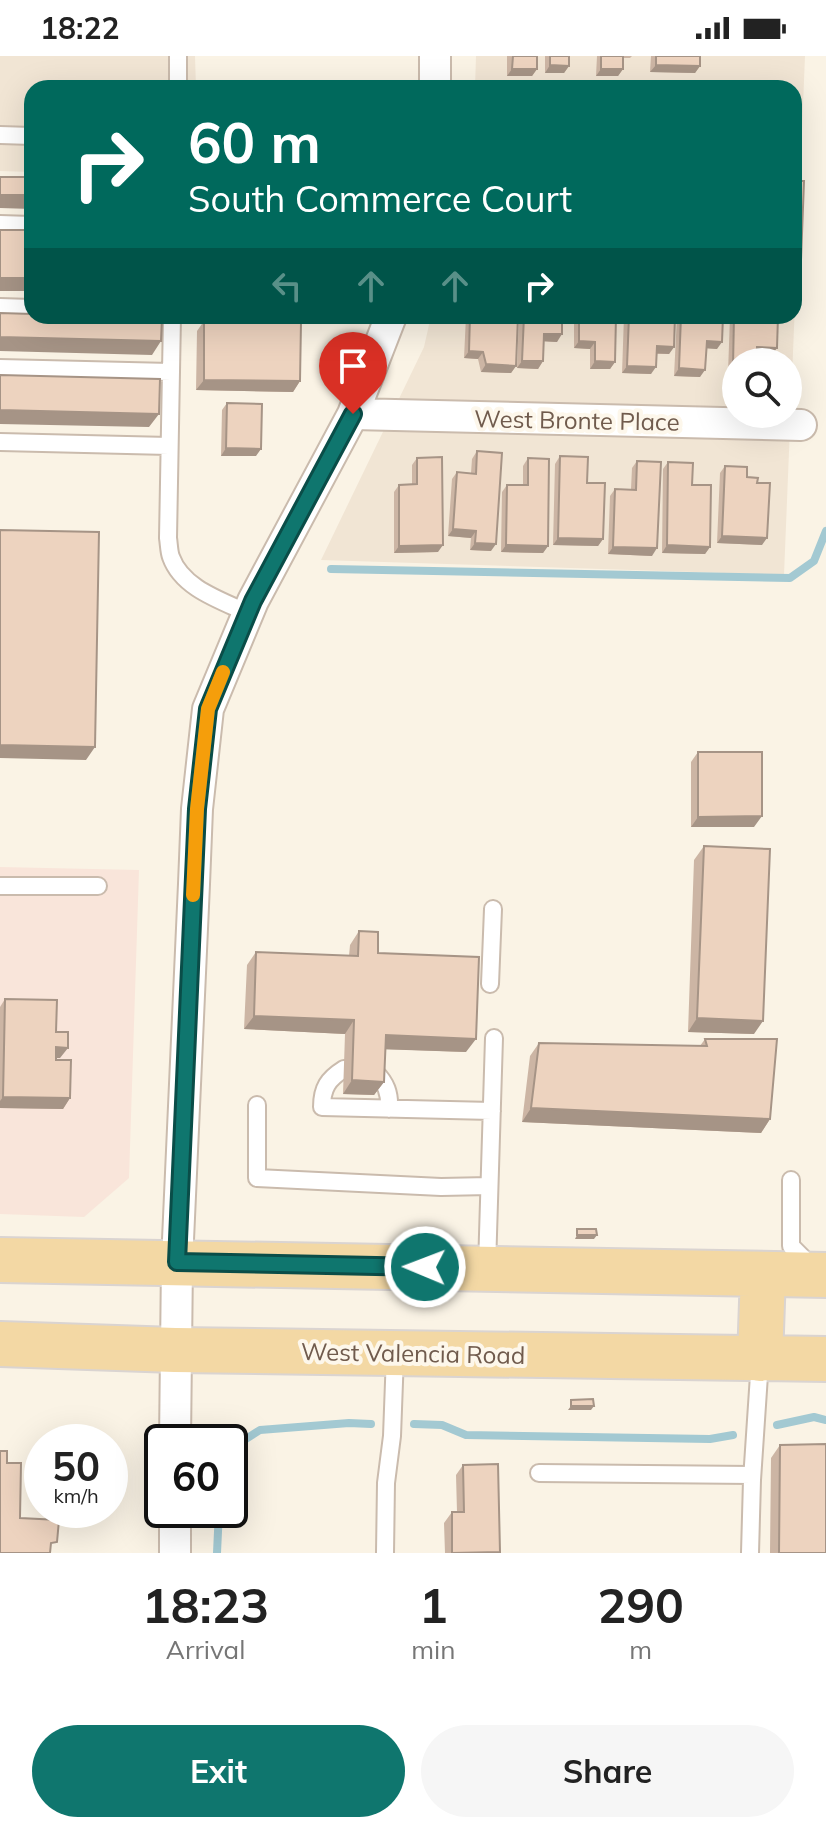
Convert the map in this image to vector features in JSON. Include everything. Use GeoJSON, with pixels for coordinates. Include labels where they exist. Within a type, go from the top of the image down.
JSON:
{"type":"FeatureCollection","features":[{"type":"Feature","properties":{"kind":"main road"},"geometry":{"type":"LineString","coordinates":[[0,1260],[823,1275]]}},
{"type":"Feature","properties":{"kind":"main road"},"geometry":{"type":"LineString","coordinates":[[760,1359],[763,1274]]}},
{"type":"Feature","properties":{"kind":"main road","name":"West Valencia Road"},"geometry":{"type":"LineString","coordinates":[[0,1344],[175,1350],[826,1359]]}},
{"type":"Feature","properties":{"kind":"street"},"geometry":{"type":"LineString","coordinates":[[435,56],[435,80]]}},
{"type":"Feature","properties":{"kind":"street"},"geometry":{"type":"LineString","coordinates":[[175,1424],[177,1262],[197,809],[208,709],[248,613],[353,414],[388,324]]}},
{"type":"Feature","properties":{"kind":"street","name":"West Bronte Place"},"geometry":{"type":"LineString","coordinates":[[353,414],[722,423]]}},
{"type":"Feature","properties":{"kind":"street"},"geometry":{"type":"LineString","coordinates":[[175,1528],[175,1553]]}},
{"type":"Feature","properties":{"kind":"lane"},"geometry":{"type":"LineString","coordinates":[[178,56],[178,80]]}},
{"type":"Feature","properties":{"kind":"lane"},"geometry":{"type":"LineString","coordinates":[[0,135],[24,136]]}},
{"type":"Feature","properties":{"kind":"lane"},"geometry":{"type":"LineString","coordinates":[[0,224],[24,225]]}},
{"type":"Feature","properties":{"kind":"lane"},"geometry":{"type":"LineString","coordinates":[[0,307],[24,308]]}},
{"type":"Feature","properties":{"kind":"lane"},"geometry":{"type":"LineString","coordinates":[[172,324],[168,538],[171,557],[182,578],[248,613]]}},
{"type":"Feature","properties":{"kind":"lane"},"geometry":{"type":"LineString","coordinates":[[0,368],[171,372]]}},
{"type":"Feature","properties":{"kind":"lane"},"geometry":{"type":"LineString","coordinates":[[0,442],[169,446]]}},
{"type":"Feature","properties":{"kind":"lane"},"geometry":{"type":"LineString","coordinates":[[0,886],[98,886]]}},
{"type":"Feature","properties":{"kind":"lane"},"geometry":{"type":"LineString","coordinates":[[490,984],[493,909]]}},
{"type":"Feature","properties":{"kind":"lane"},"geometry":{"type":"LineString","coordinates":[[487,1268],[494,1038]]}},
{"type":"Feature","properties":{"kind":"lane"},"geometry":{"type":"LineString","coordinates":[[344,1069],[331,1077],[325,1086],[322,1107],[492,1111]]}},
{"type":"Feature","properties":{"kind":"lane"},"geometry":{"type":"LineString","coordinates":[[375,1072],[387,1087],[389,1109]]}},
{"type":"Feature","properties":{"kind":"lane"},"geometry":{"type":"LineString","coordinates":[[257,1105],[257,1178],[441,1187],[489,1186]]}},
{"type":"Feature","properties":{"kind":"lane"},"geometry":{"type":"LineString","coordinates":[[791,1180],[791,1246],[823,1275]]}},
{"type":"Feature","properties":{"kind":"lane"},"geometry":{"type":"LineString","coordinates":[[385,1553],[386,1483],[392,1436],[395,1353]]}},
{"type":"Feature","properties":{"kind":"lane"},"geometry":{"type":"LineString","coordinates":[[750,1553],[760,1359]]}},
{"type":"Feature","properties":{"kind":"lane"},"geometry":{"type":"LineString","coordinates":[[539,1473],[752,1475]]}},
{"type":"Feature","properties":{"kind":"shaded area"},"geometry":{"type":"Polygon","coordinates":[[[0,56],[195,56],[196,80],[24,80],[24,172],[0,171],[0,56]]]}},
{"type":"Feature","properties":{"kind":"shaded area"},"geometry":{"type":"Polygon","coordinates":[[[476,56],[805,56],[802,130],[802,80],[475,80],[476,56]]]}},
{"type":"Feature","properties":{"kind":"shaded area"},"geometry":{"type":"Polygon","coordinates":[[[429,324],[794,324],[793,348],[722,348],[722,428],[790,428],[784,575],[321,560],[424,347],[429,324]]]}},
{"type":"Feature","properties":{"kind":"shaded area"},"geometry":{"type":"Polygon","coordinates":[[[0,867],[139,870],[129,1178],[84,1217],[0,1214],[0,867]]]}},
{"type":"Feature","properties":{"kind":"building"},"geometry":{"type":"Polygon","coordinates":[[[513,56],[537,56],[537,69],[512,69],[513,56]]]}},
{"type":"Feature","properties":{"kind":"building"},"geometry":{"type":"Polygon","coordinates":[[[550,56],[569,56],[569,66],[550,65],[550,56]]]}},
{"type":"Feature","properties":{"kind":"building"},"geometry":{"type":"Polygon","coordinates":[[[601,56],[623,56],[623,69],[601,69],[601,56]]]}},
{"type":"Feature","properties":{"kind":"building"},"geometry":{"type":"Polygon","coordinates":[[[656,56],[700,56],[700,66],[656,65],[656,56]]]}},
{"type":"Feature","properties":{"kind":"building"},"geometry":{"type":"Polygon","coordinates":[[[0,177],[24,177],[24,195],[0,195],[0,177]]]}},
{"type":"Feature","properties":{"kind":"building"},"geometry":{"type":"Polygon","coordinates":[[[802,181],[804,181],[802,234],[802,181]]]}},
{"type":"Feature","properties":{"kind":"building"},"geometry":{"type":"Polygon","coordinates":[[[0,230],[24,230],[24,278],[0,278],[0,230]]]}},
{"type":"Feature","properties":{"kind":"building"},"geometry":{"type":"Polygon","coordinates":[[[0,313],[24,314],[24,324],[162,324],[161,341],[0,337],[0,313]]]}},
{"type":"Feature","properties":{"kind":"building"},"geometry":{"type":"Polygon","coordinates":[[[204,324],[301,324],[300,381],[204,380],[204,324]]]}},
{"type":"Feature","properties":{"kind":"building"},"geometry":{"type":"Polygon","coordinates":[[[470,324],[518,324],[516,366],[486,364],[483,352],[469,351],[470,324]]]}},
{"type":"Feature","properties":{"kind":"building"},"geometry":{"type":"Polygon","coordinates":[[[524,324],[562,324],[562,334],[544,334],[543,361],[522,361],[524,324]]]}},
{"type":"Feature","properties":{"kind":"building"},"geometry":{"type":"Polygon","coordinates":[[[579,324],[616,324],[615,362],[595,361],[595,342],[579,341],[579,324]]]}},
{"type":"Feature","properties":{"kind":"building"},"geometry":{"type":"Polygon","coordinates":[[[629,324],[675,324],[674,347],[657,346],[656,367],[627,366],[629,324]]]}},
{"type":"Feature","properties":{"kind":"building"},"geometry":{"type":"Polygon","coordinates":[[[681,324],[723,324],[722,342],[707,341],[705,370],[679,368],[681,324]]]}},
{"type":"Feature","properties":{"kind":"building"},"geometry":{"type":"Polygon","coordinates":[[[734,324],[778,324],[777,348],[733,348],[734,324]]]}},
{"type":"Feature","properties":{"kind":"building"},"geometry":{"type":"Polygon","coordinates":[[[0,375],[160,379],[159,414],[0,410],[0,375]]]}},
{"type":"Feature","properties":{"kind":"building"},"geometry":{"type":"Polygon","coordinates":[[[227,403],[262,404],[261,449],[226,448],[227,403]]]}},
{"type":"Feature","properties":{"kind":"building"},"geometry":{"type":"Polygon","coordinates":[[[477,451],[502,453],[496,544],[475,543],[476,531],[453,529],[457,472],[476,474],[477,451]]]}},
{"type":"Feature","properties":{"kind":"building"},"geometry":{"type":"Polygon","coordinates":[[[560,456],[588,457],[587,483],[605,483],[603,539],[558,538],[560,456]]]}},
{"type":"Feature","properties":{"kind":"building"},"geometry":{"type":"Polygon","coordinates":[[[442,457],[443,545],[399,546],[399,485],[417,484],[417,458],[442,457]]]}},
{"type":"Feature","properties":{"kind":"building"},"geometry":{"type":"Polygon","coordinates":[[[528,458],[549,459],[548,546],[506,545],[507,485],[528,485],[528,458]]]}},
{"type":"Feature","properties":{"kind":"building"},"geometry":{"type":"Polygon","coordinates":[[[637,461],[661,462],[657,548],[613,547],[615,489],[636,490],[637,461]]]}},
{"type":"Feature","properties":{"kind":"building"},"geometry":{"type":"Polygon","coordinates":[[[668,462],[693,463],[692,485],[711,485],[710,547],[667,545],[668,462]]]}},
{"type":"Feature","properties":{"kind":"building"},"geometry":{"type":"Polygon","coordinates":[[[725,466],[747,467],[747,477],[758,478],[757,483],[770,483],[767,538],[722,536],[725,466]]]}},
{"type":"Feature","properties":{"kind":"building"},"geometry":{"type":"Polygon","coordinates":[[[0,530],[99,532],[95,747],[0,745],[0,530]]]}},
{"type":"Feature","properties":{"kind":"building"},"geometry":{"type":"Polygon","coordinates":[[[698,752],[762,752],[762,816],[698,817],[698,752]]]}},
{"type":"Feature","properties":{"kind":"building"},"geometry":{"type":"Polygon","coordinates":[[[704,846],[770,849],[763,1021],[697,1018],[704,846]]]}},
{"type":"Feature","properties":{"kind":"building"},"geometry":{"type":"Polygon","coordinates":[[[359,931],[378,932],[378,953],[479,957],[476,1039],[386,1035],[384,1082],[352,1080],[354,1020],[254,1016],[256,952],[358,956],[359,931]]]}},
{"type":"Feature","properties":{"kind":"building"},"geometry":{"type":"Polygon","coordinates":[[[5,999],[57,1000],[56,1032],[68,1032],[68,1048],[56,1047],[56,1060],[71,1060],[70,1098],[3,1097],[5,999]]]}},
{"type":"Feature","properties":{"kind":"building"},"geometry":{"type":"Polygon","coordinates":[[[705,1039],[777,1039],[770,1119],[531,1108],[539,1043],[707,1046],[705,1039]]]}},
{"type":"Feature","properties":{"kind":"building"},"geometry":{"type":"Polygon","coordinates":[[[577,1229],[596,1229],[597,1235],[577,1235],[577,1229]]]}},
{"type":"Feature","properties":{"kind":"building"},"geometry":{"type":"Polygon","coordinates":[[[593,1399],[594,1406],[571,1406],[571,1400],[593,1399]]]}},
{"type":"Feature","properties":{"kind":"building"},"geometry":{"type":"Polygon","coordinates":[[[826,1444],[826,1553],[779,1553],[780,1445],[826,1444]]]}},
{"type":"Feature","properties":{"kind":"building"},"geometry":{"type":"Polygon","coordinates":[[[0,1451],[7,1451],[7,1463],[21,1463],[20,1518],[24,1518],[24,1528],[58,1528],[57,1542],[51,1543],[50,1553],[0,1553],[0,1451]]]}},
{"type":"Feature","properties":{"kind":"building"},"geometry":{"type":"Polygon","coordinates":[[[498,1464],[500,1552],[452,1553],[452,1512],[464,1512],[463,1465],[498,1464]]]}},
{"type":"Feature","properties":{"kind":"waterway"},"geometry":{"type":"LineString","coordinates":[[331,569],[790,578],[814,561],[826,531]]}},
{"type":"Feature","properties":{"kind":"waterway"},"geometry":{"type":"LineString","coordinates":[[777,1425],[814,1417],[826,1420]]}},
{"type":"Feature","properties":{"kind":"waterway"},"geometry":{"type":"LineString","coordinates":[[248,1438],[260,1430],[371,1424]]}},
{"type":"Feature","properties":{"kind":"waterway"},"geometry":{"type":"LineString","coordinates":[[414,1424],[442,1425],[466,1435],[710,1439],[733,1435]]}},
{"type":"Feature","properties":{"kind":"waterway"},"geometry":{"type":"LineString","coordinates":[[217,1553],[218,1528]]}},
{"type":"Feature","properties":{"kind":"slow traffic"},"geometry":{"type":"LineString","coordinates":[[193,895],[197,809],[208,709],[223,672]]}},
{"type":"Feature","properties":{"kind":"route"},"geometry":{"type":"LineString","coordinates":[[353,414],[253,601],[208,709],[197,809],[177,1262],[425,1267]]}}]}
